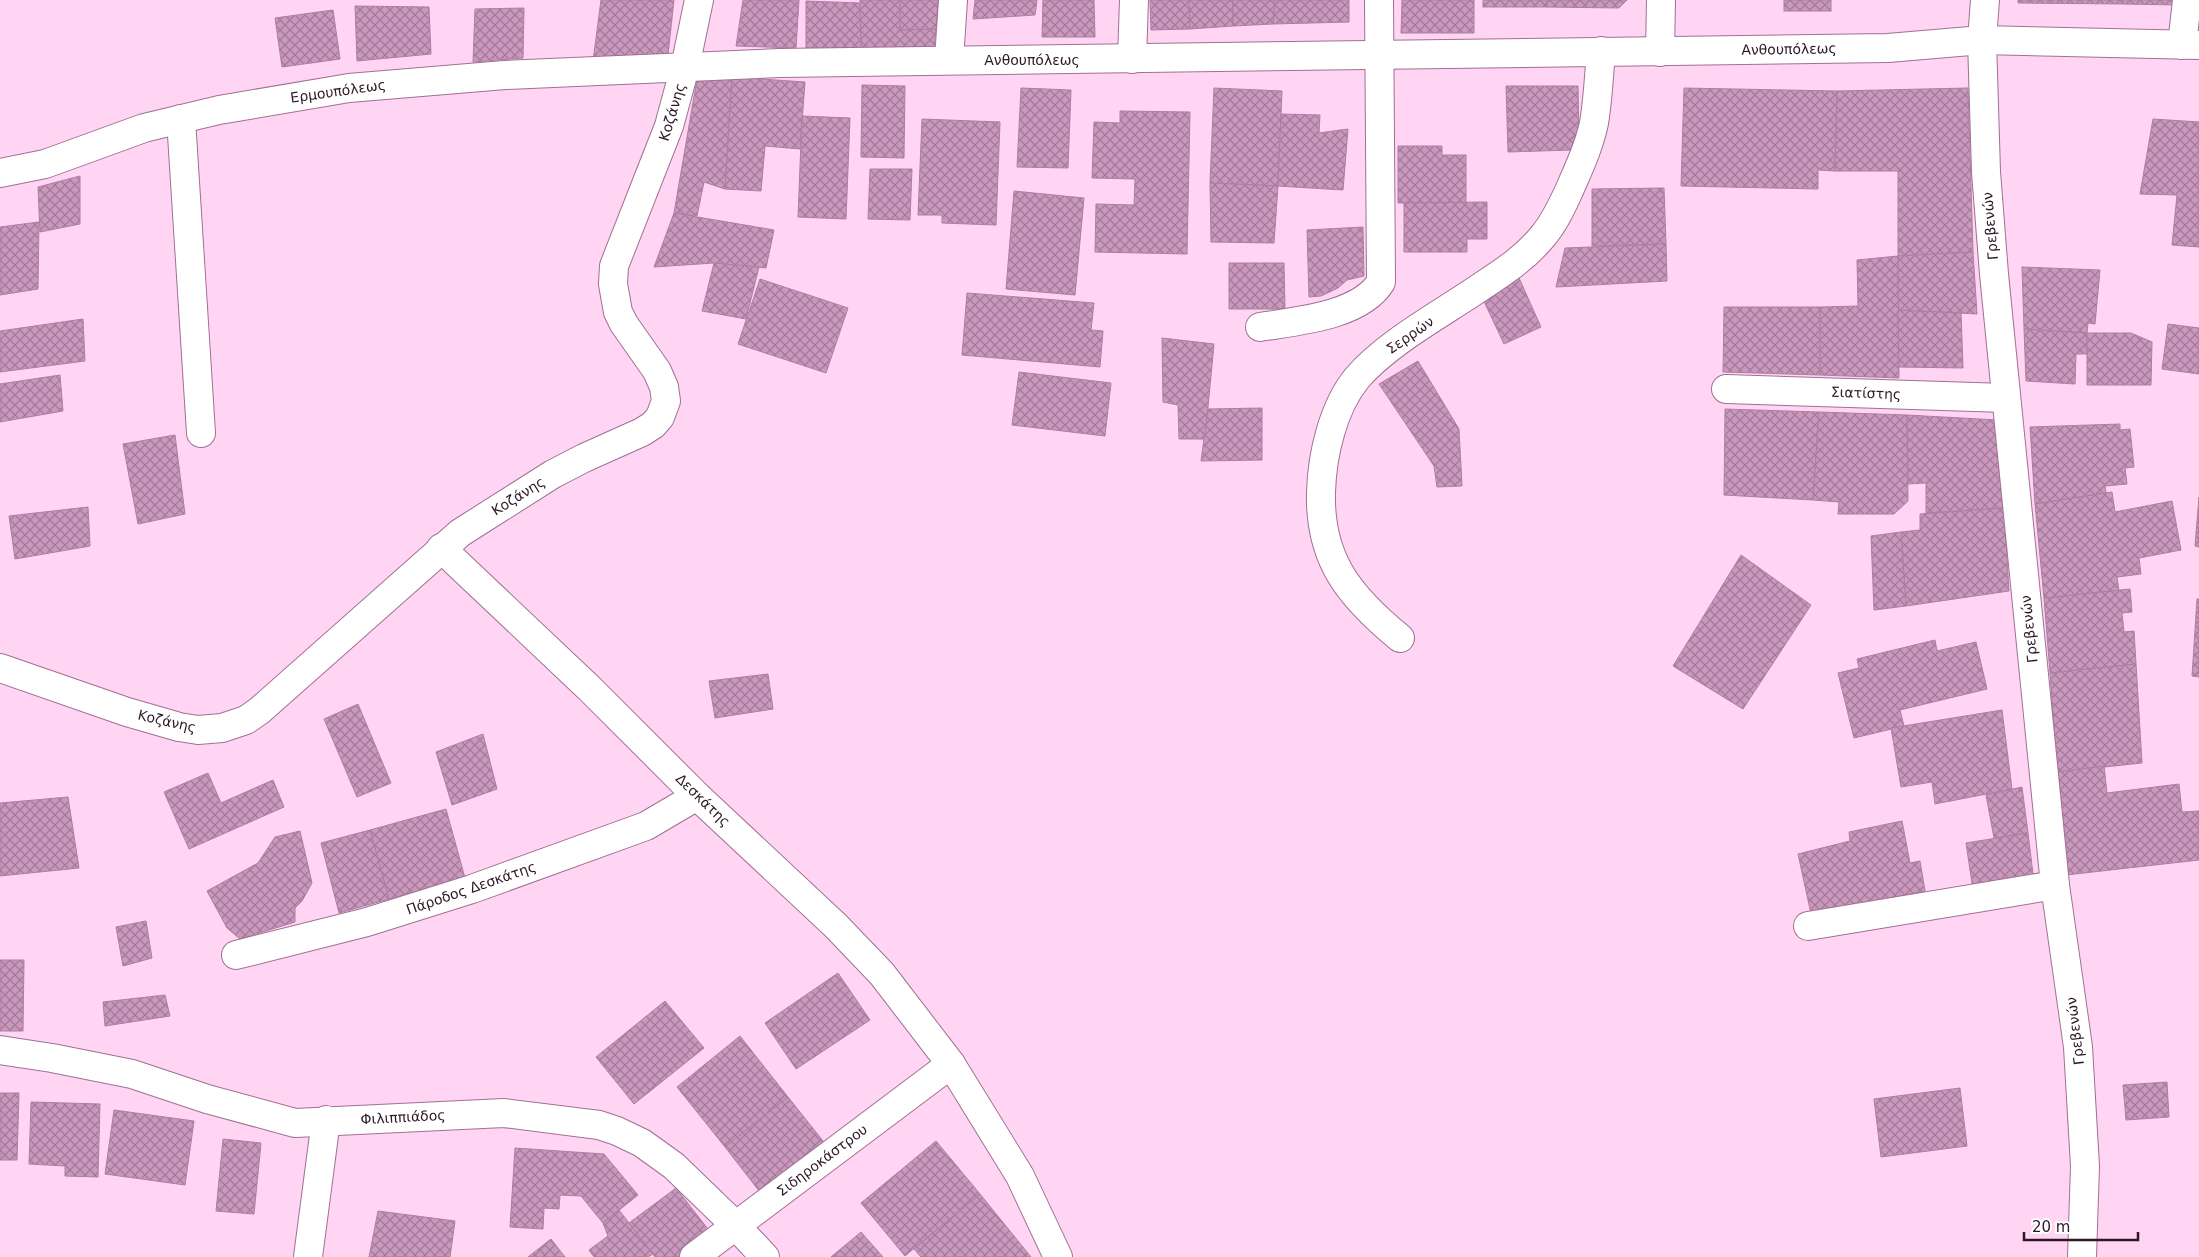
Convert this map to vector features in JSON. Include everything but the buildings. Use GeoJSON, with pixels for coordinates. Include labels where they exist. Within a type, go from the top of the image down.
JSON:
{"type":"FeatureCollection","features":[{"type":"Feature","properties":{"kind":"street","name":"Κοζάνης"},"geometry":{"type":"LineString","coordinates":[[0,668],[168,725],[198,730],[230,726],[259,711],[460,533],[546,479],[584,458],[642,432],[653,425],[660,417],[666,401],[664,387],[657,371],[624,324],[614,300],[614,266],[657,161],[678,96],[699,0]]}},
{"type":"Feature","properties":{"kind":"street"},"geometry":{"type":"LineString","coordinates":[[949,60],[953,0]]}},
{"type":"Feature","properties":{"kind":"street"},"geometry":{"type":"LineString","coordinates":[[1132,59],[1134,0]]}},
{"type":"Feature","properties":{"kind":"street"},"geometry":{"type":"LineString","coordinates":[[1260,327],[1338,313],[1368,296],[1381,282],[1379,0]]}},
{"type":"Feature","properties":{"kind":"street"},"geometry":{"type":"LineString","coordinates":[[1660,0],[1660,52]]}},
{"type":"Feature","properties":{"kind":"street","name":"Γρεβενών"},"geometry":{"type":"LineString","coordinates":[[1985,0],[1982,40],[1986,172],[2006,398],[2055,885],[2078,1047],[2085,1166],[2082,1257]]}},
{"type":"Feature","properties":{"kind":"street"},"geometry":{"type":"LineString","coordinates":[[2187,0],[2190,45]]}},
{"type":"Feature","properties":{"kind":"street","name":"Ανθουπόλεως"},"geometry":{"type":"LineString","coordinates":[[685,67],[779,62],[1888,48],[1982,40],[2190,45]]}},
{"type":"Feature","properties":{"kind":"street","name":"Σερρών"},"geometry":{"type":"LineString","coordinates":[[1400,638],[1381,622],[1349,587],[1336,568],[1329,552],[1322,516],[1321,485],[1325,456],[1338,411],[1350,388],[1374,362],[1415,331],[1516,264],[1545,234],[1579,170],[1590,136],[1596,111],[1601,51]]}},
{"type":"Feature","properties":{"kind":"street","name":"Ερμουπόλεως"},"geometry":{"type":"LineString","coordinates":[[0,173],[65,159],[144,128],[294,96],[349,88],[505,75],[685,67]]}},
{"type":"Feature","properties":{"kind":"street"},"geometry":{"type":"LineString","coordinates":[[181,119],[200,433]]}},
{"type":"Feature","properties":{"kind":"street","name":"Σιατίστης"},"geometry":{"type":"LineString","coordinates":[[1726,389],[2006,398]]}},
{"type":"Feature","properties":{"kind":"street","name":"Δεσκάτης"},"geometry":{"type":"LineString","coordinates":[[441,548],[836,926],[882,974],[951,1064],[1020,1176],[1058,1257]]}},
{"type":"Feature","properties":{"kind":"street","name":"Πάροδος Δεσκάτης"},"geometry":{"type":"LineString","coordinates":[[236,956],[366,922],[472,889],[646,826],[698,796]]}},
{"type":"Feature","properties":{"kind":"street"},"geometry":{"type":"LineString","coordinates":[[1808,926],[2055,885]]}},
{"type":"Feature","properties":{"kind":"street","name":"Φιλιππιάδος"},"geometry":{"type":"LineString","coordinates":[[0,1050],[132,1074],[207,1099],[295,1122],[504,1113],[599,1126],[617,1131],[658,1153],[735,1225],[765,1257]]}},
{"type":"Feature","properties":{"kind":"street","name":"Σιδηροκάστρου"},"geometry":{"type":"LineString","coordinates":[[694,1257],[951,1064]]}},
{"type":"Feature","properties":{"kind":"street"},"geometry":{"type":"LineString","coordinates":[[308,1257],[326,1120]]}}]}
